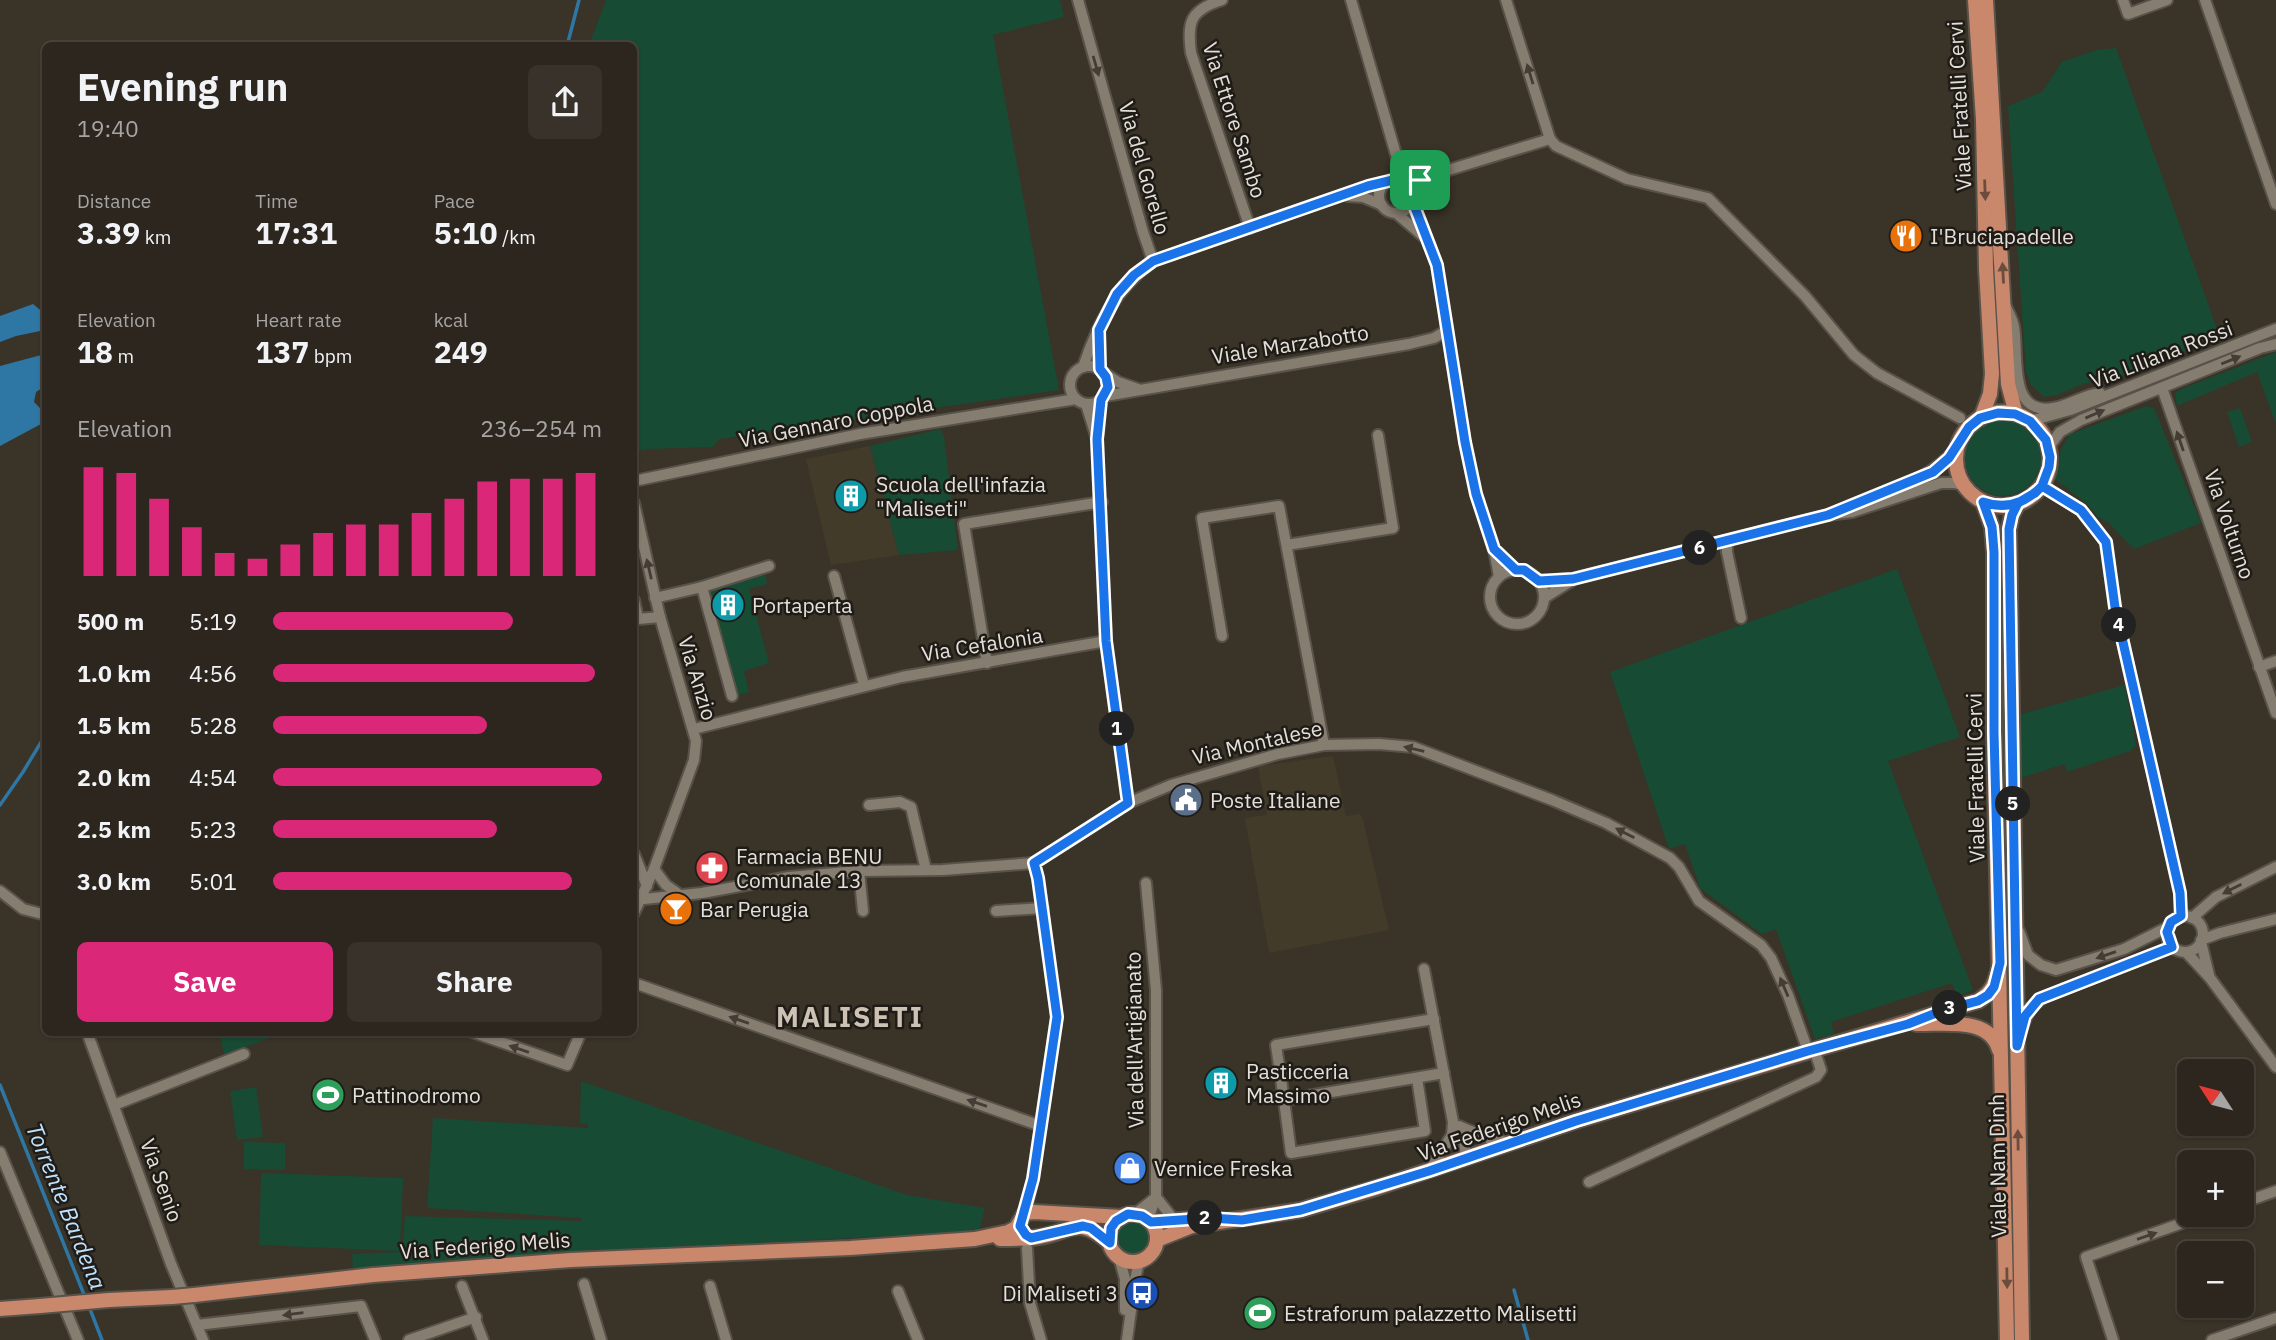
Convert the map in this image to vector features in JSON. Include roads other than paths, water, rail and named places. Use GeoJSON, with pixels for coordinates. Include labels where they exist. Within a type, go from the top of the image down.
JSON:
{"type":"FeatureCollection","features":[{"type":"Feature","properties":{"kind":"main road","name":"Viale Fratelli Cervi"},"geometry":{"type":"LineString","coordinates":[[1958,446],[1964,433],[1980,418],[1990,394],[1992,374],[1986,269],[1983,120],[1975,0]]}},
{"type":"Feature","properties":{"kind":"main road","name":"Viale Fratelli Cervi"},"geometry":{"type":"LineString","coordinates":[[1986,0],[2008,384],[2015,414]]}},
{"type":"Feature","properties":{"kind":"main road"},"geometry":{"type":"LineString","coordinates":[[1958,446],[1957,470],[1964,485],[1983,502],[2000,506],[2018,503],[2042,486],[2049,467],[2048,448],[2042,433],[2030,421],[2015,414],[1998,413],[1980,418]]}},
{"type":"Feature","properties":{"kind":"main road","name":"Viale Fratelli Cervi"},"geometry":{"type":"LineString","coordinates":[[1983,502],[1992,527],[1994,552],[1994,732],[2001,1013]]}},
{"type":"Feature","properties":{"kind":"main road","name":"Viale Fratelli Cervi"},"geometry":{"type":"LineString","coordinates":[[2015,992],[2009,529],[2018,503]]}},
{"type":"Feature","properties":{"kind":"main road"},"geometry":{"type":"LineString","coordinates":[[1811,1050],[1908,1024],[1978,1001],[1994,987],[2000,963]]}},
{"type":"Feature","properties":{"kind":"main road","name":"Viale Nam Dinh"},"geometry":{"type":"LineString","coordinates":[[2015,992],[2022,1340]]}},
{"type":"Feature","properties":{"kind":"main road","name":"Viale Nam Dinh"},"geometry":{"type":"LineString","coordinates":[[2001,1013],[2007,1340]]}},
{"type":"Feature","properties":{"kind":"main road"},"geometry":{"type":"LineString","coordinates":[[1908,1024],[1961,1024],[1977,1027],[1994,1037],[2003,1062]]}},
{"type":"Feature","properties":{"kind":"main road","name":"Via Federigo Melis"},"geometry":{"type":"LineString","coordinates":[[1139,1261],[1152,1253],[1157,1240],[1192,1226],[1301,1210],[1429,1171],[1576,1121],[1811,1050]]}},
{"type":"Feature","properties":{"kind":"main road"},"geometry":{"type":"LineString","coordinates":[[1027,1215],[1022,1231],[1029,1243]]}},
{"type":"Feature","properties":{"kind":"main road","name":"Via Federigo Melis"},"geometry":{"type":"LineString","coordinates":[[0,1309],[172,1297],[373,1275],[571,1259],[850,1248],[975,1239],[1008,1233],[1027,1215],[1242,1220]]}},
{"type":"Feature","properties":{"kind":"main road"},"geometry":{"type":"LineString","coordinates":[[1110,1243],[1111,1228],[1139,1218],[1157,1240]]}},
{"type":"Feature","properties":{"kind":"main road","name":"Via Federigo Melis"},"geometry":{"type":"LineString","coordinates":[[975,1239],[1029,1243],[1083,1226],[1091,1228],[1110,1243],[1119,1258]]}},
{"type":"Feature","properties":{"kind":"main road"},"geometry":{"type":"LineString","coordinates":[[1119,1258],[1139,1261]]}},
{"type":"Feature","properties":{"kind":"street","name":"Via del Gorello"},"geometry":{"type":"LineString","coordinates":[[1078,0],[1153,261],[1134,275],[1117,294],[1083,367]]}},
{"type":"Feature","properties":{"kind":"street","name":"Via Ettore Sambo"},"geometry":{"type":"LineString","coordinates":[[1222,0],[1206,5],[1198,11],[1190,22],[1188,31],[1191,53],[1250,228]]}},
{"type":"Feature","properties":{"kind":"street"},"geometry":{"type":"LineString","coordinates":[[1351,0],[1403,184],[1437,265],[1446,331],[1474,484],[1494,549],[1499,577],[1491,592],[1490,601],[1493,609],[1505,621],[1522,623],[1531,620],[1542,607],[1544,598],[1539,581],[1524,570],[1516,570],[1499,577]]}},
{"type":"Feature","properties":{"kind":"street"},"geometry":{"type":"LineString","coordinates":[[1506,0],[1550,139],[1556,146],[1626,179],[1708,198],[1805,296],[1854,355],[1877,373],[1960,418]]}},
{"type":"Feature","properties":{"kind":"street"},"geometry":{"type":"LineString","coordinates":[[2123,0],[2128,14],[2167,0]]}},
{"type":"Feature","properties":{"kind":"street"},"geometry":{"type":"LineString","coordinates":[[2205,0],[2276,204]]}},
{"type":"Feature","properties":{"kind":"street"},"geometry":{"type":"LineString","coordinates":[[1382,205],[1379,195],[1381,190],[1550,139]]}},
{"type":"Feature","properties":{"kind":"street"},"geometry":{"type":"LineString","coordinates":[[1153,261],[1368,186],[1403,184]]}},
{"type":"Feature","properties":{"kind":"street"},"geometry":{"type":"LineString","coordinates":[[1346,195],[1363,197],[1396,213],[1406,210],[1403,184]]}},
{"type":"Feature","properties":{"kind":"street"},"geometry":{"type":"LineString","coordinates":[[1396,213],[1425,238]]}},
{"type":"Feature","properties":{"kind":"street"},"geometry":{"type":"LineString","coordinates":[[2005,304],[2014,327],[2019,387],[2027,401],[2044,409],[2092,394],[2120,391]]}},
{"type":"Feature","properties":{"kind":"street","name":"Via Liliana Rossi"},"geometry":{"type":"LineString","coordinates":[[2030,421],[2060,414],[2276,329]]}},
{"type":"Feature","properties":{"kind":"street","name":"Via del Gorello"},"geometry":{"type":"LineString","coordinates":[[1099,330],[1102,371]]}},
{"type":"Feature","properties":{"kind":"street","name":"Viale Marzabotto"},"geometry":{"type":"LineString","coordinates":[[1103,398],[1138,389],[1409,344],[1434,338],[1446,331]]}},
{"type":"Feature","properties":{"kind":"street","name":"Via Liliana Rossi"},"geometry":{"type":"LineString","coordinates":[[2048,448],[2068,426],[2260,348],[2276,344]]}},
{"type":"Feature","properties":{"kind":"street"},"geometry":{"type":"LineString","coordinates":[[1097,439],[1077,397],[1072,377],[1083,367],[1090,366],[1118,382],[1138,389]]}},
{"type":"Feature","properties":{"kind":"street"},"geometry":{"type":"LineString","coordinates":[[1102,371],[1108,382],[1097,439],[1102,502],[1106,641],[1128,803]]}},
{"type":"Feature","properties":{"kind":"street","name":"Via Volturno"},"geometry":{"type":"LineString","coordinates":[[2162,387],[2276,713]]}},
{"type":"Feature","properties":{"kind":"street"},"geometry":{"type":"LineString","coordinates":[[1077,397],[1103,398]]}},
{"type":"Feature","properties":{"kind":"street","name":"Via Gennaro Coppola"},"geometry":{"type":"LineString","coordinates":[[637,480],[860,434],[1077,397]]}},
{"type":"Feature","properties":{"kind":"street"},"geometry":{"type":"LineString","coordinates":[[1287,545],[1393,528],[1378,435]]}},
{"type":"Feature","properties":{"kind":"street"},"geometry":{"type":"LineString","coordinates":[[1828,515],[1933,472],[1958,446]]}},
{"type":"Feature","properties":{"kind":"street"},"geometry":{"type":"LineString","coordinates":[[1539,581],[1573,579],[1828,515],[1852,512],[1941,483],[1955,482],[1964,485]]}},
{"type":"Feature","properties":{"kind":"street"},"geometry":{"type":"LineString","coordinates":[[2042,486],[2088,517],[2102,534],[2109,550],[2115,607],[2180,893],[2187,917],[2201,925],[2201,941],[2210,978]]}},
{"type":"Feature","properties":{"kind":"street"},"geometry":{"type":"LineString","coordinates":[[986,663],[964,524],[1102,502]]}},
{"type":"Feature","properties":{"kind":"street"},"geometry":{"type":"LineString","coordinates":[[1222,636],[1202,518],[1279,506],[1324,745]]}},
{"type":"Feature","properties":{"kind":"street","name":"Via Anzio"},"geometry":{"type":"LineString","coordinates":[[637,523],[660,617],[696,741],[694,760],[654,869],[637,900]]}},
{"type":"Feature","properties":{"kind":"street"},"geometry":{"type":"LineString","coordinates":[[1727,541],[1741,618]]}},
{"type":"Feature","properties":{"kind":"street"},"geometry":{"type":"LineString","coordinates":[[1494,549],[1516,570]]}},
{"type":"Feature","properties":{"kind":"street"},"geometry":{"type":"LineString","coordinates":[[655,598],[702,587],[769,566]]}},
{"type":"Feature","properties":{"kind":"street"},"geometry":{"type":"LineString","coordinates":[[834,576],[864,685]]}},
{"type":"Feature","properties":{"kind":"street"},"geometry":{"type":"LineString","coordinates":[[1544,598],[1573,579]]}},
{"type":"Feature","properties":{"kind":"street"},"geometry":{"type":"LineString","coordinates":[[702,587],[732,696]]}},
{"type":"Feature","properties":{"kind":"street"},"geometry":{"type":"LineString","coordinates":[[637,614],[638,619],[660,617]]}},
{"type":"Feature","properties":{"kind":"street","name":"Via Cefalonia"},"geometry":{"type":"LineString","coordinates":[[694,729],[864,685],[1106,641]]}},
{"type":"Feature","properties":{"kind":"street"},"geometry":{"type":"LineString","coordinates":[[2259,667],[2276,661]]}},
{"type":"Feature","properties":{"kind":"street","name":"Via Montalese"},"geometry":{"type":"LineString","coordinates":[[637,900],[789,877],[1034,863],[1128,803],[1171,785],[1278,754],[1324,745],[1413,747],[1584,814],[1670,858],[1679,867],[1699,901],[1761,945],[1771,958],[1811,1050]]}},
{"type":"Feature","properties":{"kind":"street"},"geometry":{"type":"LineString","coordinates":[[869,804],[900,802],[911,807],[926,870]]}},
{"type":"Feature","properties":{"kind":"street"},"geometry":{"type":"LineString","coordinates":[[637,861],[647,886]]}},
{"type":"Feature","properties":{"kind":"street"},"geometry":{"type":"LineString","coordinates":[[1027,1215],[1057,1017],[1034,863]]}},
{"type":"Feature","properties":{"kind":"street"},"geometry":{"type":"LineString","coordinates":[[2015,917],[2028,955],[2041,965],[2056,971],[2124,949],[2276,867]]}},
{"type":"Feature","properties":{"kind":"street"},"geometry":{"type":"LineString","coordinates":[[654,869],[666,885],[680,895]]}},
{"type":"Feature","properties":{"kind":"street"},"geometry":{"type":"LineString","coordinates":[[859,871],[863,911]]}},
{"type":"Feature","properties":{"kind":"street","name":"Via dell'Artigianato"},"geometry":{"type":"LineString","coordinates":[[1139,1218],[1156,1197],[1156,990],[1146,883]]}},
{"type":"Feature","properties":{"kind":"street"},"geometry":{"type":"LineString","coordinates":[[0,891],[23,909],[42,915]]}},
{"type":"Feature","properties":{"kind":"street"},"geometry":{"type":"LineString","coordinates":[[996,911],[1042,908]]}},
{"type":"Feature","properties":{"kind":"street"},"geometry":{"type":"LineString","coordinates":[[2186,952],[2195,949],[2201,941],[2220,933],[2276,919]]}},
{"type":"Feature","properties":{"kind":"street"},"geometry":{"type":"LineString","coordinates":[[2168,927],[2167,937],[2172,947]]}},
{"type":"Feature","properties":{"kind":"street"},"geometry":{"type":"LineString","coordinates":[[2017,1046],[2025,1016],[2039,999],[2172,947],[2186,952],[2210,978],[2276,1067]]}},
{"type":"Feature","properties":{"kind":"street"},"geometry":{"type":"LineString","coordinates":[[1424,970],[1444,1073],[1466,1159]]}},
{"type":"Feature","properties":{"kind":"street"},"geometry":{"type":"LineString","coordinates":[[637,984],[1041,1126]]}},
{"type":"Feature","properties":{"kind":"street"},"geometry":{"type":"LineString","coordinates":[[1417,1078],[1425,1131],[1292,1153],[1276,1045],[1434,1019]]}},
{"type":"Feature","properties":{"kind":"street","name":"Via Senio"},"geometry":{"type":"LineString","coordinates":[[88,1036],[171,1264],[203,1340]]}},
{"type":"Feature","properties":{"kind":"street"},"geometry":{"type":"LineString","coordinates":[[484,1036],[567,1065],[579,1036]]}},
{"type":"Feature","properties":{"kind":"street"},"geometry":{"type":"LineString","coordinates":[[1589,1182],[1816,1077],[1821,1070],[1811,1050]]}},
{"type":"Feature","properties":{"kind":"street"},"geometry":{"type":"LineString","coordinates":[[114,1105],[244,1054]]}},
{"type":"Feature","properties":{"kind":"street"},"geometry":{"type":"LineString","coordinates":[[1284,1100],[1444,1073]]}},
{"type":"Feature","properties":{"kind":"street"},"geometry":{"type":"LineString","coordinates":[[1458,1125],[1488,1138],[1513,1143]]}},
{"type":"Feature","properties":{"kind":"street"},"geometry":{"type":"LineString","coordinates":[[1429,1171],[1458,1125]]}},
{"type":"Feature","properties":{"kind":"street"},"geometry":{"type":"LineString","coordinates":[[1452,1135],[1466,1159]]}},
{"type":"Feature","properties":{"kind":"street"},"geometry":{"type":"LineString","coordinates":[[0,1152],[78,1340]]}},
{"type":"Feature","properties":{"kind":"street"},"geometry":{"type":"LineString","coordinates":[[2254,1199],[2276,1191]]}},
{"type":"Feature","properties":{"kind":"street"},"geometry":{"type":"LineString","coordinates":[[1156,1197],[1174,1220]]}},
{"type":"Feature","properties":{"kind":"street"},"geometry":{"type":"LineString","coordinates":[[2113,1340],[2086,1257],[2177,1225]]}},
{"type":"Feature","properties":{"kind":"street"},"geometry":{"type":"LineString","coordinates":[[1029,1243],[1030,1303],[1041,1340]]}},
{"type":"Feature","properties":{"kind":"street"},"geometry":{"type":"LineString","coordinates":[[1119,1258],[1125,1279],[1128,1336]]}},
{"type":"Feature","properties":{"kind":"street"},"geometry":{"type":"LineString","coordinates":[[1128,1336],[1139,1261]]}},
{"type":"Feature","properties":{"kind":"street"},"geometry":{"type":"LineString","coordinates":[[584,1284],[601,1340]]}},
{"type":"Feature","properties":{"kind":"street"},"geometry":{"type":"LineString","coordinates":[[462,1286],[483,1340]]}},
{"type":"Feature","properties":{"kind":"street"},"geometry":{"type":"LineString","coordinates":[[710,1286],[726,1340]]}},
{"type":"Feature","properties":{"kind":"street"},"geometry":{"type":"LineString","coordinates":[[898,1291],[918,1340]]}},
{"type":"Feature","properties":{"kind":"street"},"geometry":{"type":"LineString","coordinates":[[197,1325],[361,1306],[376,1340]]}},
{"type":"Feature","properties":{"kind":"street"},"geometry":{"type":"LineString","coordinates":[[409,1340],[476,1317]]}},
{"type":"Feature","properties":{"kind":"street"},"geometry":{"type":"LineString","coordinates":[[2212,1340],[2240,1336],[2276,1318]]}},
{"type":"Feature","properties":{"kind":"water"},"geometry":{"type":"Polygon","coordinates":[[[33,304],[42,312],[42,331],[0,342],[0,316],[33,304]]]}},
{"type":"Feature","properties":{"kind":"water"},"geometry":{"type":"Polygon","coordinates":[[[42,355],[42,388],[36,392],[34,402],[41,409],[41,424],[0,446],[0,366],[42,355]]]}},
{"type":"Feature","properties":{"kind":"waterway","name":"Torrente Bardena"},"geometry":{"type":"LineString","coordinates":[[568,42],[579,0]]}},
{"type":"Feature","properties":{"kind":"waterway","name":"Torrente Bardena"},"geometry":{"type":"LineString","coordinates":[[0,805],[42,741]]}},
{"type":"Feature","properties":{"kind":"waterway","name":"Torrente Bardena"},"geometry":{"type":"LineString","coordinates":[[0,1085],[85,1297]]}},
{"type":"Feature","properties":{"kind":"waterway"},"geometry":{"type":"LineString","coordinates":[[1514,1290],[1528,1340]]}},
{"type":"Feature","properties":{"kind":"waterway","name":"Torrente Bardena"},"geometry":{"type":"LineString","coordinates":[[88,1304],[102,1340]]}},
{"type":"Feature","properties":{"kind":"place","name":"I'Bruciapadelle"},"geometry":{"type":"Point","coordinates":[1906,236]}},
{"type":"Feature","properties":{"kind":"place","name":"Scuola dell'infazia \"Maliseti\""},"geometry":{"type":"Point","coordinates":[851,496]}},
{"type":"Feature","properties":{"kind":"place","name":"Portaperta"},"geometry":{"type":"Point","coordinates":[728,605]}},
{"type":"Feature","properties":{"kind":"place","name":"Poste Italiane"},"geometry":{"type":"Point","coordinates":[1186,800]}},
{"type":"Feature","properties":{"kind":"place","name":"Farmacia BENU Comunale 13"},"geometry":{"type":"Point","coordinates":[712,868]}},
{"type":"Feature","properties":{"kind":"place","name":"Bar Perugia"},"geometry":{"type":"Point","coordinates":[676,909]}},
{"type":"Feature","properties":{"kind":"place","name":"Pasticceria Massimo"},"geometry":{"type":"Point","coordinates":[1221,1083]}},
{"type":"Feature","properties":{"kind":"place","name":"Pattinodromo"},"geometry":{"type":"Point","coordinates":[328,1095]}},
{"type":"Feature","properties":{"kind":"place","name":"Vernice Freska"},"geometry":{"type":"Point","coordinates":[1130,1168]}},
{"type":"Feature","properties":{"kind":"place","name":"Di Maliseti 3"},"geometry":{"type":"Point","coordinates":[1142,1293]}},
{"type":"Feature","properties":{"kind":"place","name":"Estraforum palazzetto Malisetti"},"geometry":{"type":"Point","coordinates":[1260,1313]}},
{"type":"Feature","properties":{"kind":"district","name":"MALISETI"},"geometry":{"type":"Point","coordinates":[850,1016]}}]}
